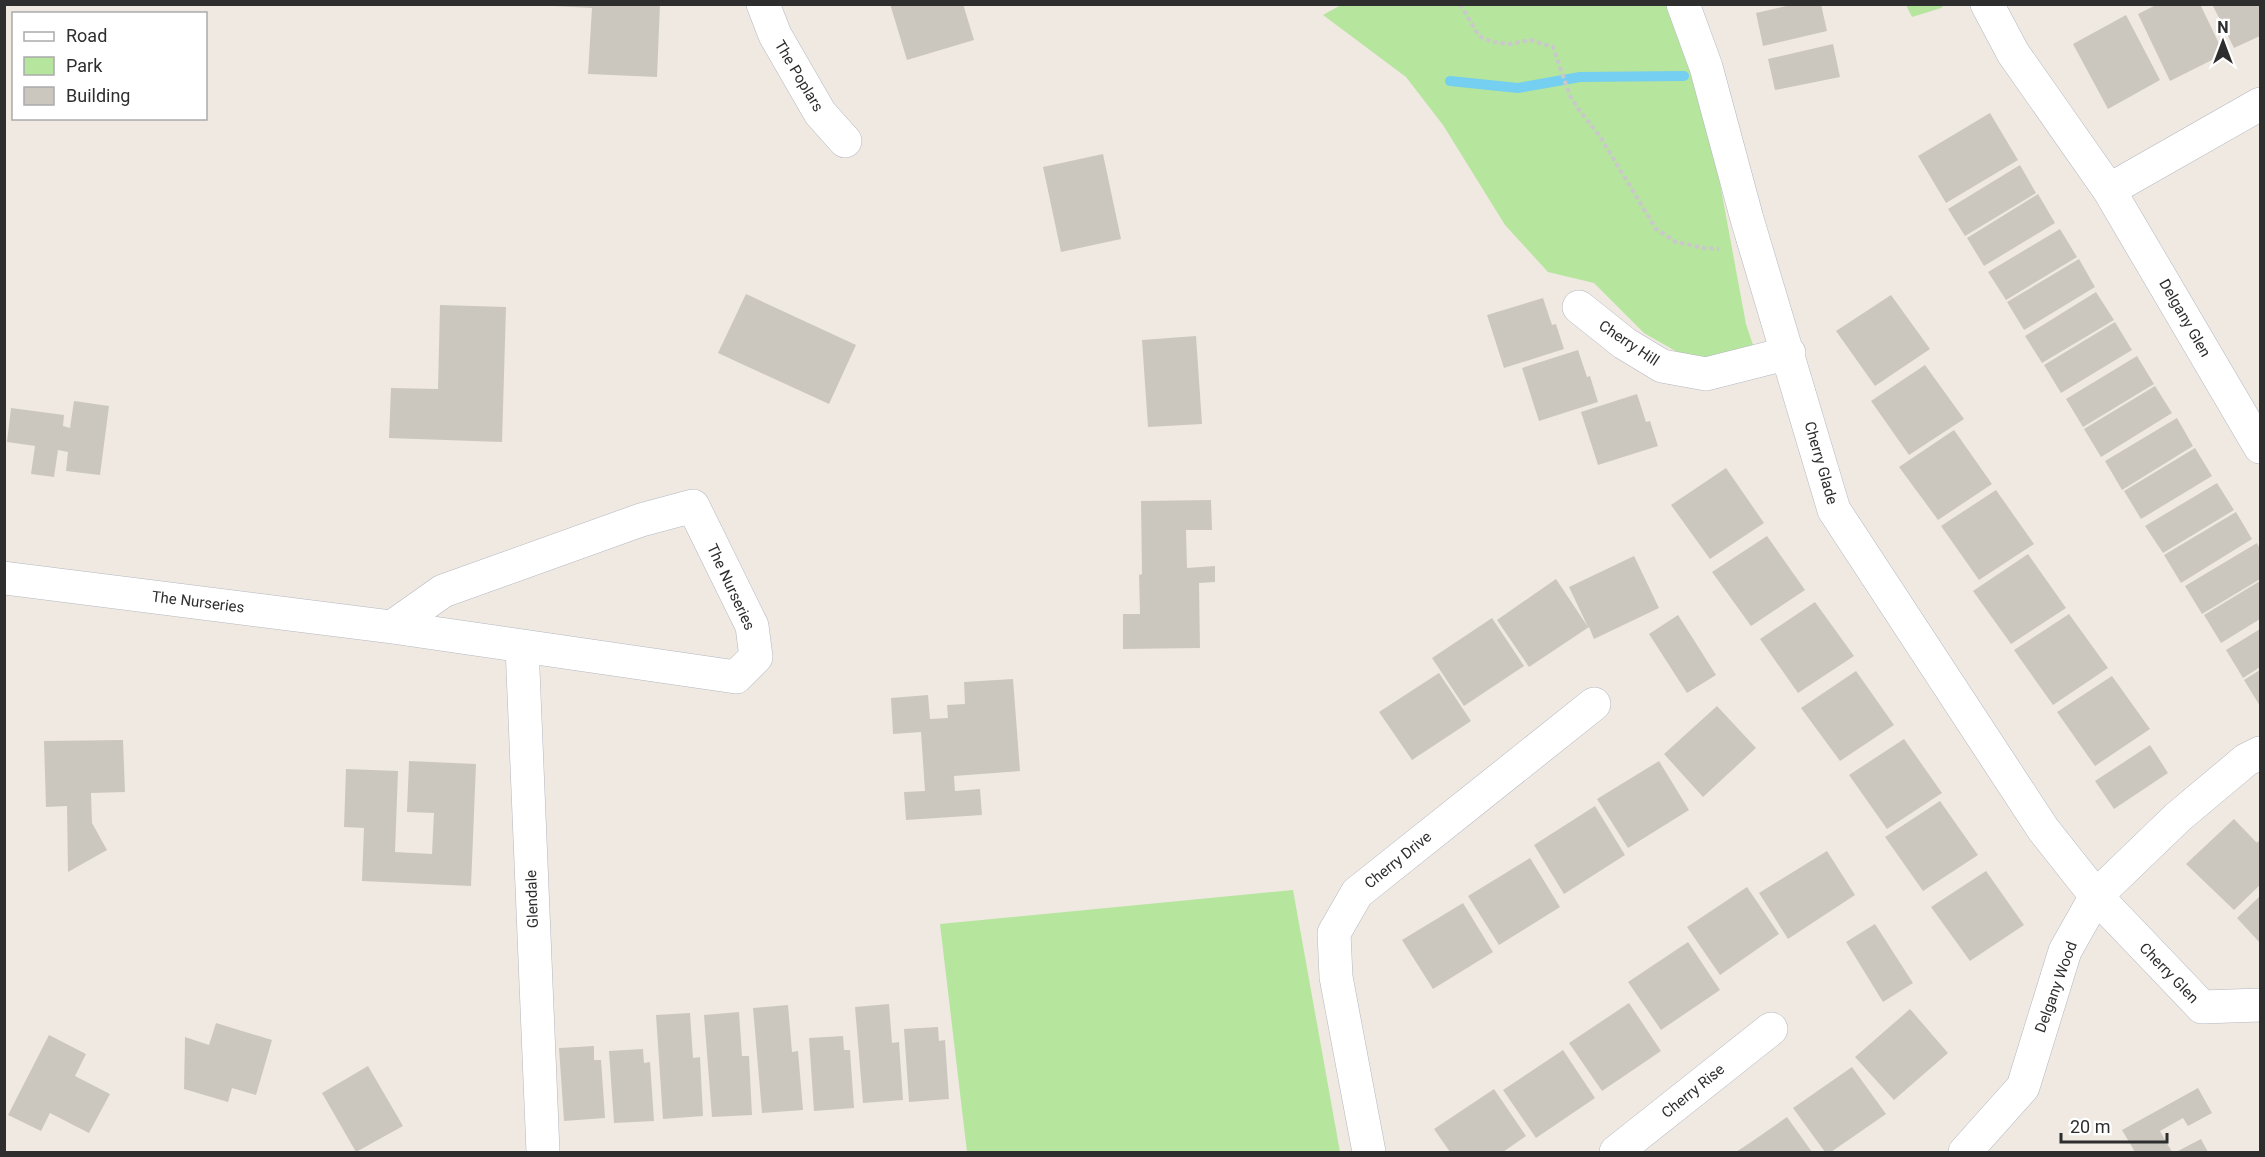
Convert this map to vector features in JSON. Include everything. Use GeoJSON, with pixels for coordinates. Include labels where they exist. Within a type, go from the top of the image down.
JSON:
{"type":"FeatureCollection","features":[{"type":"Feature","properties":{"kind":"street","name":"The Poplars"},"geometry":{"type":"LineString","coordinates":[[763,4],[775,35],[820,113],[845,141]]}},
{"type":"Feature","properties":{"kind":"street","name":"Cherry Glade"},"geometry":{"type":"LineString","coordinates":[[1683,4],[1706,67],[1834,510],[2043,829],[2096,896]]}},
{"type":"Feature","properties":{"kind":"street","name":"Delgany Glen"},"geometry":{"type":"LineString","coordinates":[[1987,4],[2013,53],[2109,190],[2260,447]]}},
{"type":"Feature","properties":{"kind":"street"},"geometry":{"type":"LineString","coordinates":[[2109,190],[2260,104]]}},
{"type":"Feature","properties":{"kind":"street","name":"Cherry Hill"},"geometry":{"type":"LineString","coordinates":[[1579,307],[1624,343],[1662,366],[1706,374],[1789,353]]}},
{"type":"Feature","properties":{"kind":"street","name":"The Nurseries"},"geometry":{"type":"LineString","coordinates":[[4,578],[392,627],[736,677],[756,657],[752,626],[693,506],[640,520],[443,591],[392,627]]}},
{"type":"Feature","properties":{"kind":"street","name":"Glendale"},"geometry":{"type":"LineString","coordinates":[[522,646],[543,1152]]}},
{"type":"Feature","properties":{"kind":"street","name":"Cherry Drive"},"geometry":{"type":"LineString","coordinates":[[1369,1152],[1336,977],[1334,933],[1357,893],[1594,704]]}},
{"type":"Feature","properties":{"kind":"street","name":"Delgany Wood"},"geometry":{"type":"LineString","coordinates":[[1965,1152],[2023,1087],[2065,951],[2096,896],[2178,818],[2253,757]]}},
{"type":"Feature","properties":{"kind":"street","name":"Cherry Glen"},"geometry":{"type":"LineString","coordinates":[[2096,896],[2202,1007],[2260,1005]]}},
{"type":"Feature","properties":{"kind":"street","name":"Cherry Rise"},"geometry":{"type":"LineString","coordinates":[[1616,1152],[1771,1029]]}},
{"type":"Feature","properties":{"kind":"path"},"geometry":{"type":"LineString","coordinates":[[1460,4],[1479,36],[1492,42],[1510,44],[1530,40],[1553,47],[1570,96],[1599,135],[1656,229],[1676,242],[1704,248],[1732,250],[1756,246]]}},
{"type":"Feature","properties":{"kind":"green space"},"geometry":{"type":"Polygon","coordinates":[[[1343,4],[1673,5],[1706,108],[1746,324],[1755,351],[1693,361],[1644,333],[1594,283],[1548,272],[1505,225],[1443,125],[1406,77],[1323,15],[1343,4]]]}},
{"type":"Feature","properties":{"kind":"green space"},"geometry":{"type":"Polygon","coordinates":[[[1906,5],[1944,5],[1912,17],[1906,5]]]}},
{"type":"Feature","properties":{"kind":"green space"},"geometry":{"type":"Polygon","coordinates":[[[1293,890],[1340,1152],[967,1152],[940,924],[1293,890]]]}},
{"type":"Feature","properties":{"kind":"building"},"geometry":{"type":"Polygon","coordinates":[[[554,4],[660,4],[657,77],[588,74],[592,8],[554,6],[554,4]]]}},
{"type":"Feature","properties":{"kind":"building"},"geometry":{"type":"Polygon","coordinates":[[[890,4],[963,4],[974,40],[907,60],[890,4]]]}},
{"type":"Feature","properties":{"kind":"building"},"geometry":{"type":"Polygon","coordinates":[[[1795,4],[1821,4],[1827,31],[1763,46],[1756,13],[1795,4]]]}},
{"type":"Feature","properties":{"kind":"building"},"geometry":{"type":"Polygon","coordinates":[[[2158,4],[2200,4],[2224,54],[2170,81],[2138,14],[2158,4]]]}},
{"type":"Feature","properties":{"kind":"building"},"geometry":{"type":"Polygon","coordinates":[[[2212,4],[2260,4],[2260,36],[2234,48],[2212,4]]]}},
{"type":"Feature","properties":{"kind":"building"},"geometry":{"type":"Polygon","coordinates":[[[2126,15],[2160,80],[2108,109],[2073,44],[2126,15]]]}},
{"type":"Feature","properties":{"kind":"building"},"geometry":{"type":"Polygon","coordinates":[[[1833,44],[1840,77],[1775,90],[1768,59],[1833,44]]]}},
{"type":"Feature","properties":{"kind":"building"},"geometry":{"type":"Polygon","coordinates":[[[1990,113],[2018,160],[1946,203],[1918,156],[1990,113]]]}},
{"type":"Feature","properties":{"kind":"building"},"geometry":{"type":"Polygon","coordinates":[[[1103,154],[1121,239],[1061,252],[1043,167],[1103,154]]]}},
{"type":"Feature","properties":{"kind":"building"},"geometry":{"type":"Polygon","coordinates":[[[2020,165],[2036,193],[1965,236],[1948,209],[2020,165]]]}},
{"type":"Feature","properties":{"kind":"building"},"geometry":{"type":"Polygon","coordinates":[[[2038,194],[2055,223],[1984,266],[1967,238],[2038,194]]]}},
{"type":"Feature","properties":{"kind":"building"},"geometry":{"type":"Polygon","coordinates":[[[2060,229],[2077,257],[2006,300],[1988,272],[2060,229]]]}},
{"type":"Feature","properties":{"kind":"building"},"geometry":{"type":"Polygon","coordinates":[[[2079,259],[2095,287],[2024,330],[2007,302],[2079,259]]]}},
{"type":"Feature","properties":{"kind":"building"},"geometry":{"type":"Polygon","coordinates":[[[2096,292],[2114,320],[2042,363],[2025,336],[2096,292]]]}},
{"type":"Feature","properties":{"kind":"building"},"geometry":{"type":"Polygon","coordinates":[[[746,294],[856,345],[829,404],[718,353],[746,294]]]}},
{"type":"Feature","properties":{"kind":"building"},"geometry":{"type":"Polygon","coordinates":[[[1891,295],[1930,349],[1875,386],[1836,331],[1891,295]]]}},
{"type":"Feature","properties":{"kind":"building"},"geometry":{"type":"Polygon","coordinates":[[[1543,298],[1552,325],[1556,324],[1564,349],[1504,368],[1487,315],[1543,298]]]}},
{"type":"Feature","properties":{"kind":"building"},"geometry":{"type":"Polygon","coordinates":[[[440,305],[506,307],[502,442],[389,438],[391,388],[438,389],[440,305]]]}},
{"type":"Feature","properties":{"kind":"building"},"geometry":{"type":"Polygon","coordinates":[[[2115,322],[2132,350],[2061,393],[2044,365],[2115,322]]]}},
{"type":"Feature","properties":{"kind":"building"},"geometry":{"type":"Polygon","coordinates":[[[1196,336],[1202,424],[1148,427],[1142,340],[1196,336]]]}},
{"type":"Feature","properties":{"kind":"building"},"geometry":{"type":"Polygon","coordinates":[[[1578,350],[1587,377],[1590,376],[1598,402],[1539,421],[1522,368],[1578,350]]]}},
{"type":"Feature","properties":{"kind":"building"},"geometry":{"type":"Polygon","coordinates":[[[2137,356],[2154,384],[2083,427],[2066,399],[2137,356]]]}},
{"type":"Feature","properties":{"kind":"building"},"geometry":{"type":"Polygon","coordinates":[[[1925,365],[1964,419],[1909,455],[1871,401],[1925,365]]]}},
{"type":"Feature","properties":{"kind":"building"},"geometry":{"type":"Polygon","coordinates":[[[2155,386],[2172,413],[2101,457],[2084,429],[2155,386]]]}},
{"type":"Feature","properties":{"kind":"building"},"geometry":{"type":"Polygon","coordinates":[[[1637,394],[1646,422],[1650,421],[1658,446],[1598,465],[1581,412],[1637,394]]]}},
{"type":"Feature","properties":{"kind":"building"},"geometry":{"type":"Polygon","coordinates":[[[74,401],[109,406],[100,475],[66,471],[68,452],[58,450],[54,477],[31,474],[35,446],[7,442],[11,408],[64,415],[63,426],[70,428],[74,401]]]}},
{"type":"Feature","properties":{"kind":"building"},"geometry":{"type":"Polygon","coordinates":[[[2177,418],[2193,446],[2122,490],[2105,461],[2177,418]]]}},
{"type":"Feature","properties":{"kind":"building"},"geometry":{"type":"Polygon","coordinates":[[[1954,430],[1992,484],[1938,520],[1899,467],[1954,430]]]}},
{"type":"Feature","properties":{"kind":"building"},"geometry":{"type":"Polygon","coordinates":[[[2195,448],[2212,476],[2141,519],[2124,491],[2195,448]]]}},
{"type":"Feature","properties":{"kind":"building"},"geometry":{"type":"Polygon","coordinates":[[[1726,468],[1764,523],[1710,559],[1671,505],[1726,468]]]}},
{"type":"Feature","properties":{"kind":"building"},"geometry":{"type":"Polygon","coordinates":[[[2217,483],[2234,510],[2163,553],[2145,526],[2217,483]]]}},
{"type":"Feature","properties":{"kind":"building"},"geometry":{"type":"Polygon","coordinates":[[[1996,490],[2034,544],[1979,580],[1941,526],[1996,490]]]}},
{"type":"Feature","properties":{"kind":"building"},"geometry":{"type":"Polygon","coordinates":[[[1211,500],[1212,530],[1186,530],[1187,568],[1215,566],[1215,582],[1199,583],[1200,648],[1123,649],[1123,614],[1140,614],[1141,501],[1211,500]]]}},
{"type":"Feature","properties":{"kind":"building"},"geometry":{"type":"Polygon","coordinates":[[[2236,512],[2252,539],[2181,583],[2164,555],[2236,512]]]}},
{"type":"Feature","properties":{"kind":"building"},"geometry":{"type":"Polygon","coordinates":[[[1767,536],[1805,590],[1751,626],[1712,572],[1767,536]]]}},
{"type":"Feature","properties":{"kind":"building"},"geometry":{"type":"Polygon","coordinates":[[[2257,543],[2260,549],[2260,579],[2202,614],[2185,586],[2257,543]]]}},
{"type":"Feature","properties":{"kind":"building"},"geometry":{"type":"Polygon","coordinates":[[[2028,554],[2066,608],[2011,644],[1973,591],[2028,554]]]}},
{"type":"Feature","properties":{"kind":"building"},"geometry":{"type":"Polygon","coordinates":[[[1634,556],[1659,608],[1594,639],[1589,627],[1529,667],[1497,620],[1556,579],[1588,627],[1569,587],[1634,556]]]}},
{"type":"Feature","properties":{"kind":"building"},"geometry":{"type":"Polygon","coordinates":[[[2260,581],[2260,619],[2221,643],[2204,615],[2260,581]]]}},
{"type":"Feature","properties":{"kind":"building"},"geometry":{"type":"Polygon","coordinates":[[[1815,602],[1854,656],[1798,693],[1760,639],[1815,602]]]}},
{"type":"Feature","properties":{"kind":"building"},"geometry":{"type":"Polygon","coordinates":[[[2069,614],[2108,668],[2053,705],[2014,650],[2069,614]]]}},
{"type":"Feature","properties":{"kind":"building"},"geometry":{"type":"Polygon","coordinates":[[[1678,615],[1716,675],[1687,693],[1649,634],[1678,615]]]}},
{"type":"Feature","properties":{"kind":"building"},"geometry":{"type":"Polygon","coordinates":[[[1492,618],[1524,666],[1464,706],[1432,658],[1492,618]]]}},
{"type":"Feature","properties":{"kind":"building"},"geometry":{"type":"Polygon","coordinates":[[[2260,629],[2260,667],[2243,678],[2226,650],[2260,629]]]}},
{"type":"Feature","properties":{"kind":"building"},"geometry":{"type":"Polygon","coordinates":[[[2260,670],[2260,706],[2244,680],[2260,670]]]}},
{"type":"Feature","properties":{"kind":"building"},"geometry":{"type":"Polygon","coordinates":[[[1856,671],[1894,725],[1840,761],[1801,708],[1856,671]]]}},
{"type":"Feature","properties":{"kind":"building"},"geometry":{"type":"Polygon","coordinates":[[[1439,673],[1471,721],[1412,760],[1379,712],[1439,673]]]}},
{"type":"Feature","properties":{"kind":"building"},"geometry":{"type":"Polygon","coordinates":[[[2112,676],[2150,729],[2095,766],[2057,712],[2112,676]]]}},
{"type":"Feature","properties":{"kind":"building"},"geometry":{"type":"Polygon","coordinates":[[[1013,679],[1020,771],[954,776],[955,791],[980,789],[982,815],[906,820],[904,792],[925,791],[921,732],[893,734],[891,698],[928,695],[930,719],[948,718],[947,705],[965,704],[964,682],[1013,679]]]}},
{"type":"Feature","properties":{"kind":"building"},"geometry":{"type":"Polygon","coordinates":[[[1717,706],[1756,748],[1703,797],[1664,754],[1717,706]]]}},
{"type":"Feature","properties":{"kind":"building"},"geometry":{"type":"Polygon","coordinates":[[[1904,739],[1942,793],[1887,829],[1849,775],[1904,739]]]}},
{"type":"Feature","properties":{"kind":"building"},"geometry":{"type":"Polygon","coordinates":[[[123,740],[125,792],[91,793],[92,823],[107,850],[68,872],[67,806],[46,807],[44,741],[123,740]]]}},
{"type":"Feature","properties":{"kind":"building"},"geometry":{"type":"Polygon","coordinates":[[[2150,745],[2168,773],[2114,809],[2095,781],[2150,745]]]}},
{"type":"Feature","properties":{"kind":"building"},"geometry":{"type":"Polygon","coordinates":[[[409,761],[476,764],[471,886],[362,881],[364,828],[344,827],[346,769],[398,771],[395,852],[432,854],[434,813],[407,812],[409,761]]]}},
{"type":"Feature","properties":{"kind":"building"},"geometry":{"type":"Polygon","coordinates":[[[1659,761],[1689,810],[1628,848],[1597,799],[1659,761]]]}},
{"type":"Feature","properties":{"kind":"building"},"geometry":{"type":"Polygon","coordinates":[[[1940,801],[1978,855],[1923,891],[1885,837],[1940,801]]]}},
{"type":"Feature","properties":{"kind":"building"},"geometry":{"type":"Polygon","coordinates":[[[1595,806],[1625,855],[1564,894],[1534,845],[1595,806]]]}},
{"type":"Feature","properties":{"kind":"building"},"geometry":{"type":"Polygon","coordinates":[[[2234,819],[2257,843],[2258,841],[2260,843],[2260,885],[2234,910],[2186,864],[2234,819]]]}},
{"type":"Feature","properties":{"kind":"building"},"geometry":{"type":"Polygon","coordinates":[[[1827,851],[1855,895],[1788,939],[1759,893],[1827,851]]]}},
{"type":"Feature","properties":{"kind":"building"},"geometry":{"type":"Polygon","coordinates":[[[1530,858],[1560,907],[1499,945],[1468,896],[1530,858]]]}},
{"type":"Feature","properties":{"kind":"building"},"geometry":{"type":"Polygon","coordinates":[[[1986,871],[2024,925],[1970,961],[1931,907],[1986,871]]]}},
{"type":"Feature","properties":{"kind":"building"},"geometry":{"type":"Polygon","coordinates":[[[1747,887],[1779,934],[1720,975],[1687,927],[1747,887]]]}},
{"type":"Feature","properties":{"kind":"building"},"geometry":{"type":"Polygon","coordinates":[[[2260,896],[2260,943],[2237,918],[2260,896]]]}},
{"type":"Feature","properties":{"kind":"building"},"geometry":{"type":"Polygon","coordinates":[[[1463,903],[1493,952],[1433,989],[1402,940],[1463,903]]]}},
{"type":"Feature","properties":{"kind":"building"},"geometry":{"type":"Polygon","coordinates":[[[1875,924],[1913,983],[1883,1002],[1846,942],[1875,924]]]}},
{"type":"Feature","properties":{"kind":"building"},"geometry":{"type":"Polygon","coordinates":[[[1688,942],[1720,990],[1661,1030],[1628,982],[1688,942]]]}},
{"type":"Feature","properties":{"kind":"building"},"geometry":{"type":"Polygon","coordinates":[[[1629,1003],[1661,1051],[1602,1091],[1569,1043],[1629,1003]]]}},
{"type":"Feature","properties":{"kind":"building"},"geometry":{"type":"Polygon","coordinates":[[[889,1004],[892,1043],[899,1042],[903,1100],[863,1103],[855,1007],[889,1004]]]}},
{"type":"Feature","properties":{"kind":"building"},"geometry":{"type":"Polygon","coordinates":[[[788,1005],[792,1052],[798,1051],[803,1110],[762,1113],[753,1008],[788,1005]]]}},
{"type":"Feature","properties":{"kind":"building"},"geometry":{"type":"Polygon","coordinates":[[[1910,1009],[1948,1053],[1894,1100],[1855,1057],[1910,1009]]]}},
{"type":"Feature","properties":{"kind":"building"},"geometry":{"type":"Polygon","coordinates":[[[739,1012],[742,1056],[749,1056],[752,1115],[712,1117],[704,1015],[739,1012]]]}},
{"type":"Feature","properties":{"kind":"building"},"geometry":{"type":"Polygon","coordinates":[[[690,1013],[693,1058],[700,1057],[703,1116],[663,1119],[656,1015],[690,1013]]]}},
{"type":"Feature","properties":{"kind":"building"},"geometry":{"type":"Polygon","coordinates":[[[216,1023],[272,1040],[256,1095],[232,1088],[228,1102],[184,1089],[185,1037],[209,1045],[216,1023]]]}},
{"type":"Feature","properties":{"kind":"building"},"geometry":{"type":"Polygon","coordinates":[[[938,1027],[939,1041],[945,1040],[949,1099],[909,1102],[904,1029],[938,1027]]]}},
{"type":"Feature","properties":{"kind":"building"},"geometry":{"type":"Polygon","coordinates":[[[49,1035],[86,1054],[75,1076],[110,1094],[89,1133],[50,1113],[41,1131],[8,1115],[49,1035]]]}},
{"type":"Feature","properties":{"kind":"building"},"geometry":{"type":"Polygon","coordinates":[[[843,1036],[844,1050],[850,1050],[854,1108],[814,1111],[809,1038],[843,1036]]]}},
{"type":"Feature","properties":{"kind":"building"},"geometry":{"type":"Polygon","coordinates":[[[594,1046],[594,1060],[601,1060],[605,1118],[564,1121],[559,1048],[594,1046]]]}},
{"type":"Feature","properties":{"kind":"building"},"geometry":{"type":"Polygon","coordinates":[[[643,1049],[644,1063],[650,1062],[654,1121],[614,1123],[609,1051],[643,1049]]]}},
{"type":"Feature","properties":{"kind":"building"},"geometry":{"type":"Polygon","coordinates":[[[1563,1050],[1595,1098],[1536,1138],[1503,1090],[1563,1050]]]}},
{"type":"Feature","properties":{"kind":"building"},"geometry":{"type":"Polygon","coordinates":[[[368,1066],[403,1126],[356,1152],[322,1093],[368,1066]]]}},
{"type":"Feature","properties":{"kind":"building"},"geometry":{"type":"Polygon","coordinates":[[[1852,1067],[1886,1114],[1831,1152],[1825,1152],[1793,1108],[1852,1067]]]}},
{"type":"Feature","properties":{"kind":"building"},"geometry":{"type":"Polygon","coordinates":[[[2198,1088],[2212,1113],[2188,1126],[2183,1118],[2160,1131],[2172,1152],[2135,1152],[2122,1130],[2198,1088]]]}},
{"type":"Feature","properties":{"kind":"building"},"geometry":{"type":"Polygon","coordinates":[[[1494,1089],[1526,1136],[1503,1152],[1450,1152],[1434,1129],[1494,1089]]]}},
{"type":"Feature","properties":{"kind":"building"},"geometry":{"type":"Polygon","coordinates":[[[1787,1117],[1812,1152],[1736,1152],[1757,1138],[1787,1117]]]}},
{"type":"Feature","properties":{"kind":"building"},"geometry":{"type":"Polygon","coordinates":[[[2201,1139],[2208,1152],[2176,1152],[2201,1139]]]}},
{"type":"Feature","properties":{"kind":"waterway"},"geometry":{"type":"LineString","coordinates":[[1450,81],[1518,88],[1580,77],[1684,76]]}}]}
